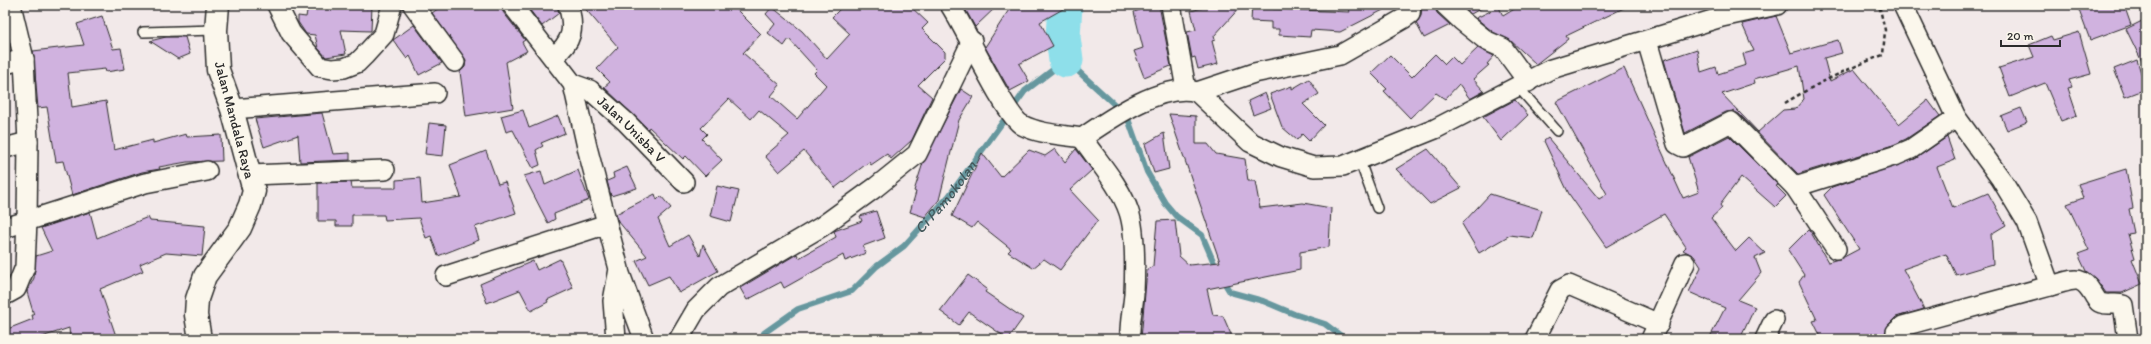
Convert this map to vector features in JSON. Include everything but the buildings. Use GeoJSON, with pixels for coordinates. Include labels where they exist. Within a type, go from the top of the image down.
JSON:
{"type":"FeatureCollection","features":[{"type":"Feature","properties":{"kind":"street"},"geometry":{"type":"LineString","coordinates":[[5,295],[16,289],[25,267],[27,220],[28,142],[24,59],[11,5]]}},
{"type":"Feature","properties":{"kind":"street","name":"Jalan Mandala Raya"},"geometry":{"type":"LineString","coordinates":[[200,339],[196,315],[197,299],[205,276],[244,220],[254,191],[232,109],[218,70],[216,30],[218,5]]}},
{"type":"Feature","properties":{"kind":"street"},"geometry":{"type":"LineString","coordinates":[[281,8],[291,33],[320,67],[332,69],[344,68],[357,63],[364,56],[384,34],[392,5]]}},
{"type":"Feature","properties":{"kind":"street"},"geometry":{"type":"LineString","coordinates":[[413,5],[455,62]]}},
{"type":"Feature","properties":{"kind":"street"},"geometry":{"type":"LineString","coordinates":[[512,5],[573,84],[619,269],[644,339]]}},
{"type":"Feature","properties":{"kind":"street"},"geometry":{"type":"LineString","coordinates":[[552,57],[561,51],[571,35],[573,26],[568,5]]}},
{"type":"Feature","properties":{"kind":"street"},"geometry":{"type":"LineString","coordinates":[[950,5],[972,41],[1005,105],[1021,125],[1037,130],[1082,138],[1127,109],[1167,92],[1191,90],[1254,73],[1340,55],[1403,19],[1410,14],[1412,5]]}},
{"type":"Feature","properties":{"kind":"street"},"geometry":{"type":"LineString","coordinates":[[1171,5],[1191,90],[1250,142],[1281,157],[1314,167],[1343,166],[1435,129],[1551,69],[1722,17],[1777,5]]}},
{"type":"Feature","properties":{"kind":"street"},"geometry":{"type":"LineString","coordinates":[[1445,5],[1462,21],[1487,40],[1503,48],[1523,84]]}},
{"type":"Feature","properties":{"kind":"street"},"geometry":{"type":"LineString","coordinates":[[1903,5],[1956,117],[2001,179],[2027,222],[2050,286]]}},
{"type":"Feature","properties":{"kind":"street"},"geometry":{"type":"LineString","coordinates":[[679,339],[696,310],[719,287],[821,228],[917,154],[972,41]]}},
{"type":"Feature","properties":{"kind":"street"},"geometry":{"type":"LineString","coordinates":[[1647,41],[1677,144],[1683,147],[1731,122],[1795,187],[1836,249]]}},
{"type":"Feature","properties":{"kind":"street"},"geometry":{"type":"LineString","coordinates":[[5,64],[24,59]]}},
{"type":"Feature","properties":{"kind":"street","name":"Jalan Unisba V"},"geometry":{"type":"LineString","coordinates":[[573,84],[590,90],[626,122],[684,182]]}},
{"type":"Feature","properties":{"kind":"street"},"geometry":{"type":"LineString","coordinates":[[232,109],[435,93]]}},
{"type":"Feature","properties":{"kind":"street"},"geometry":{"type":"LineString","coordinates":[[1795,187],[1897,155],[1910,149],[1947,124]]}},
{"type":"Feature","properties":{"kind":"street"},"geometry":{"type":"LineString","coordinates":[[1082,138],[1119,193],[1129,212],[1134,233],[1134,295],[1129,324],[1130,339]]}},
{"type":"Feature","properties":{"kind":"street"},"geometry":{"type":"LineString","coordinates":[[5,148],[28,142]]}},
{"type":"Feature","properties":{"kind":"street"},"geometry":{"type":"LineString","coordinates":[[250,175],[385,170]]}},
{"type":"Feature","properties":{"kind":"street"},"geometry":{"type":"LineString","coordinates":[[5,228],[145,183],[207,171]]}},
{"type":"Feature","properties":{"kind":"street"},"geometry":{"type":"LineString","coordinates":[[446,276],[607,224]]}},
{"type":"Feature","properties":{"kind":"street"},"geometry":{"type":"LineString","coordinates":[[1534,339],[1560,290],[1569,285],[1655,331],[1685,263]]}},
{"type":"Feature","properties":{"kind":"street"},"geometry":{"type":"LineString","coordinates":[[616,339],[613,301],[619,269]]}},
{"type":"Feature","properties":{"kind":"street"},"geometry":{"type":"LineString","coordinates":[[1897,339],[1896,332],[1903,326],[2079,279],[2086,283],[2098,301],[2102,304],[2119,303],[2123,305],[2128,339]]}},
{"type":"Feature","properties":{"kind":"street"},"geometry":{"type":"LineString","coordinates":[[1765,339],[1774,320]]}},
{"type":"Feature","properties":{"kind":"lane"},"geometry":{"type":"LineString","coordinates":[[143,32],[216,30]]}},
{"type":"Feature","properties":{"kind":"lane"},"geometry":{"type":"LineString","coordinates":[[1523,84],[1557,132]]}},
{"type":"Feature","properties":{"kind":"lane"},"geometry":{"type":"LineString","coordinates":[[1359,159],[1377,208]]}},
{"type":"Feature","properties":{"kind":"path"},"geometry":{"type":"LineString","coordinates":[[1785,103],[1810,88],[1857,65],[1883,55],[1885,30],[1879,5]]}},
{"type":"Feature","properties":{"kind":"waterway","name":"Ci Pamokolan"},"geometry":{"type":"LineString","coordinates":[[1065,5],[1063,37],[1066,60]]}},
{"type":"Feature","properties":{"kind":"waterway","name":"Ci Pamokolan"},"geometry":{"type":"LineString","coordinates":[[763,339],[764,333],[798,309],[852,291],[877,266],[904,246],[949,196],[1025,91],[1066,60],[1127,116],[1147,172],[1165,203],[1176,216],[1202,235],[1217,270]]}},
{"type":"Feature","properties":{"kind":"waterway"},"geometry":{"type":"LineString","coordinates":[[1222,279],[1230,292],[1263,301],[1294,314],[1325,324],[1345,339]]}}]}
